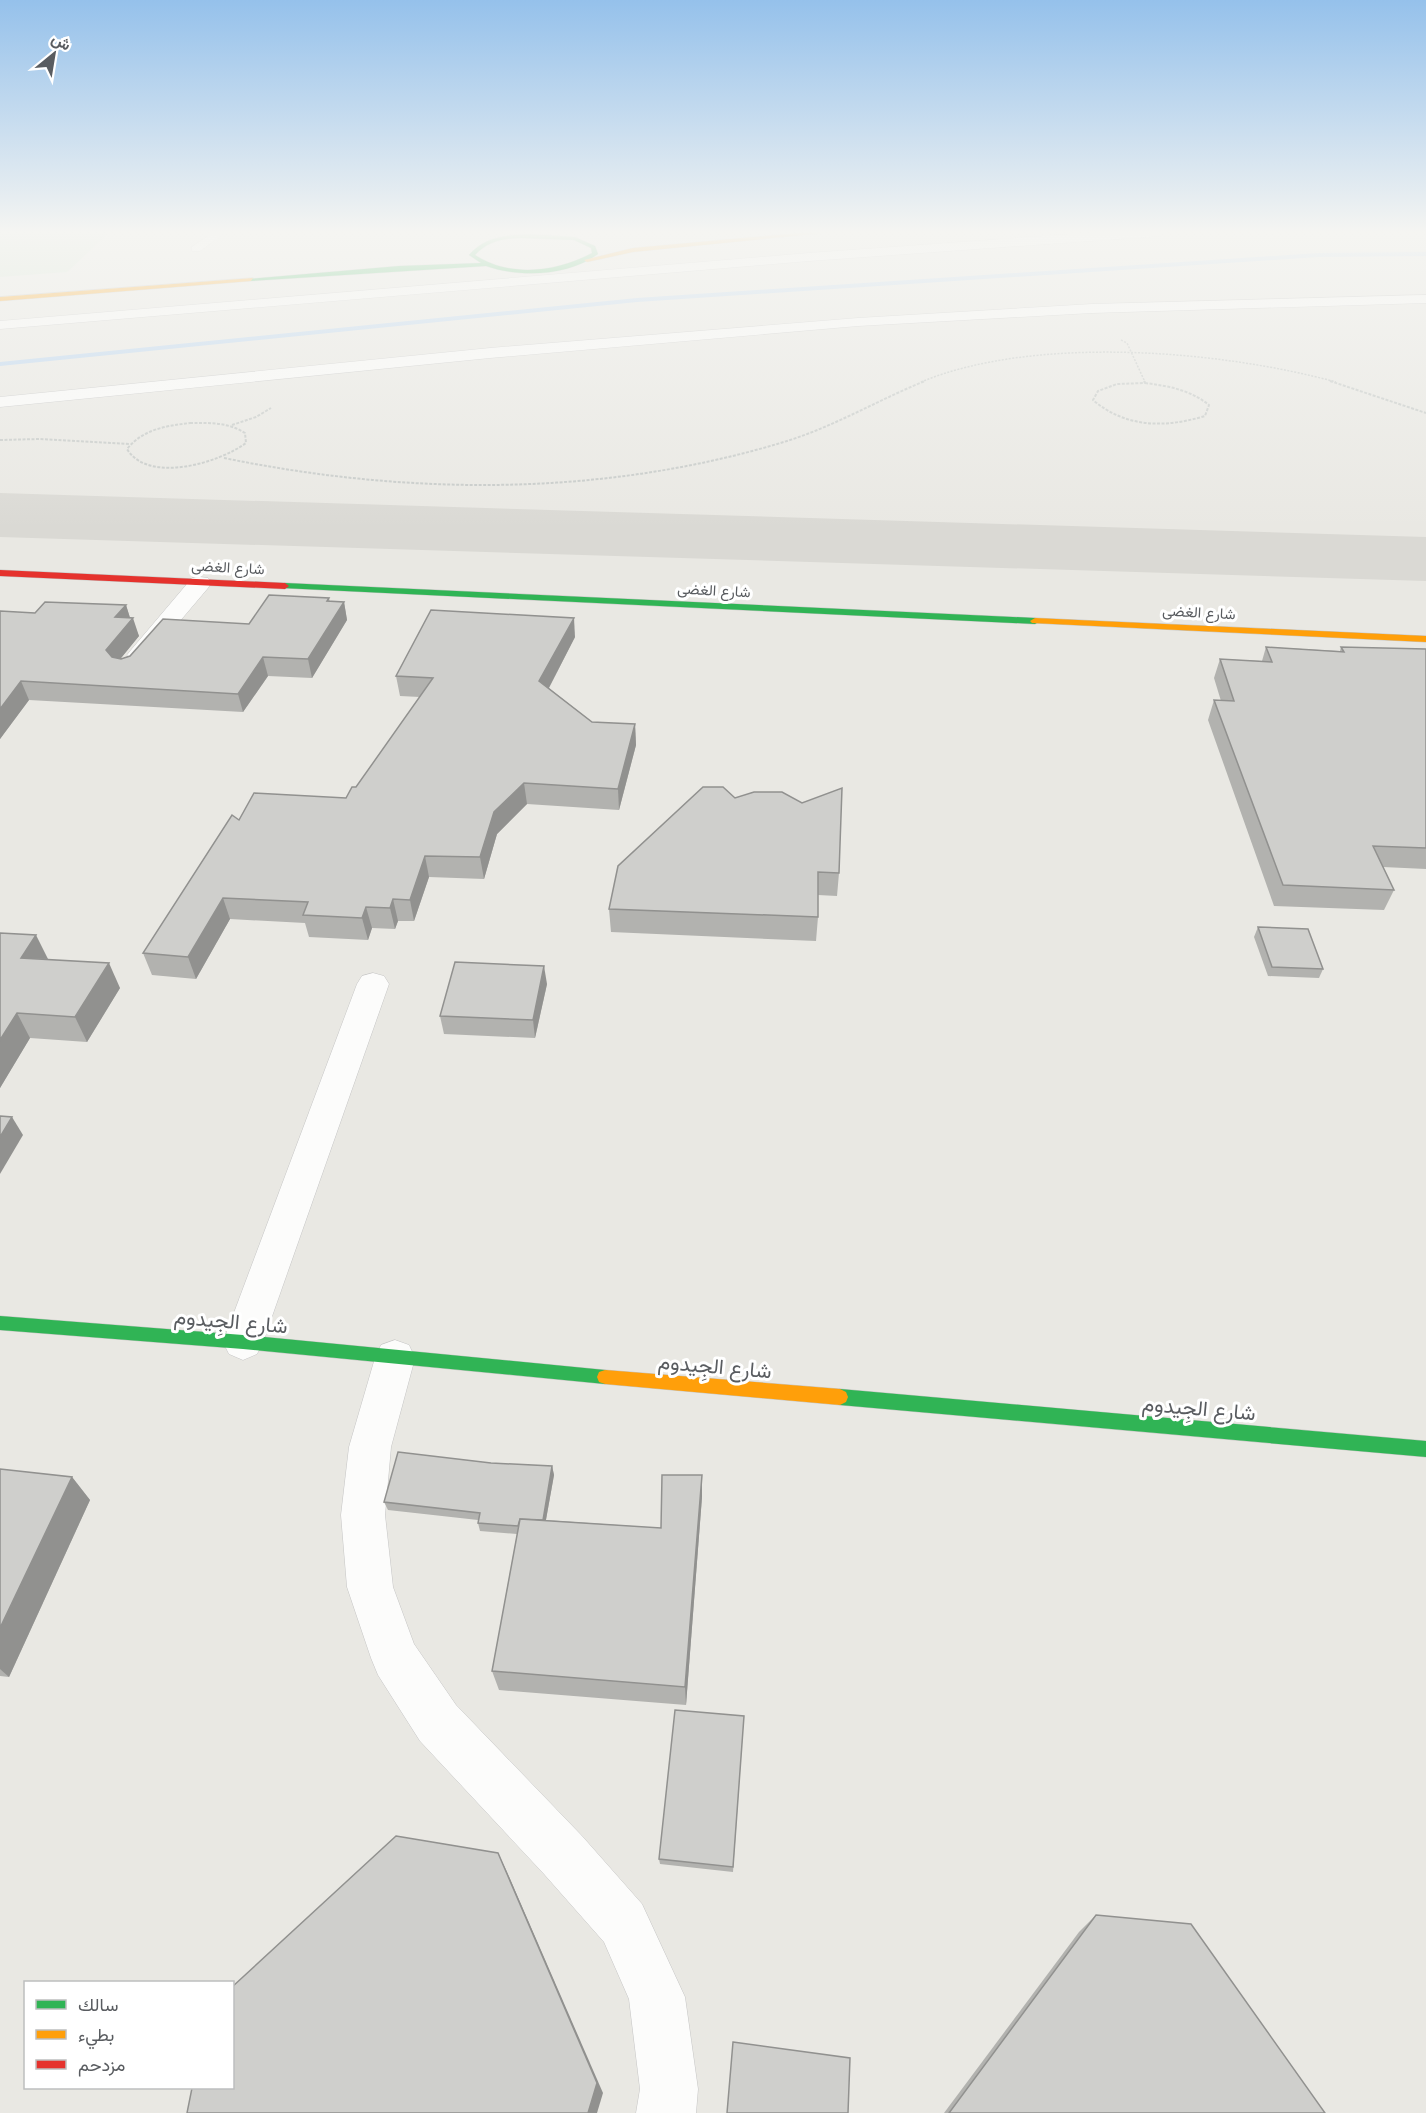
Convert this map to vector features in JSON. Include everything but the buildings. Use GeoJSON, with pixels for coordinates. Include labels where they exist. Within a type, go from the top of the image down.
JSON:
{"type":"FeatureCollection","features":[{"type":"Feature","properties":{"kind":"street"},"geometry":{"type":"LineString","coordinates":[[0,402],[753,331]]}},
{"type":"Feature","properties":{"kind":"street","name":"شارع الغضى"},"geometry":{"type":"LineString","coordinates":[[0,573],[1426,639]]}},
{"type":"Feature","properties":{"kind":"street"},"geometry":{"type":"LineString","coordinates":[[128,668],[200,583]]}},
{"type":"Feature","properties":{"kind":"street"},"geometry":{"type":"LineString","coordinates":[[243,1342],[374,984]]}},
{"type":"Feature","properties":{"kind":"street","name":"شارع الجِيدوم"},"geometry":{"type":"LineString","coordinates":[[0,1323],[243,1342],[394,1358],[1426,1449]]}},
{"type":"Feature","properties":{"kind":"street"},"geometry":{"type":"LineString","coordinates":[[394,1358],[370,1447],[363,1515],[370,1587],[395,1658],[438,1724],[563,1855],[623,1923],[657,1997],[669,2089],[666,2113]]}},
{"type":"Feature","properties":{"kind":"path"},"geometry":{"type":"LineString","coordinates":[[224,458],[265,468],[306,474],[409,485],[506,485],[629,474],[696,463],[789,441],[830,426],[907,386],[944,372],[986,362],[1087,353],[1168,356],[1294,372],[1345,385],[1426,413]]}},
{"type":"Feature","properties":{"kind":"path"},"geometry":{"type":"LineString","coordinates":[[1144,383],[1174,387],[1197,395],[1209,405],[1205,416],[1187,423],[1147,423],[1127,420],[1103,411],[1093,400],[1098,391],[1117,384],[1144,383]]}},
{"type":"Feature","properties":{"kind":"path"},"geometry":{"type":"LineString","coordinates":[[190,423],[219,423],[239,429],[247,438],[241,448],[224,458],[180,467],[152,466],[133,459],[127,449],[130,444],[137,438],[160,428],[190,423]]}},
{"type":"Feature","properties":{"kind":"path"},"geometry":{"type":"LineString","coordinates":[[0,440],[40,439],[130,444]]}},
{"type":"Feature","properties":{"kind":"shaded area"},"geometry":{"type":"Polygon","coordinates":[[[0,493],[1426,537],[1426,581],[0,537],[0,493]]]}},
{"type":"Feature","properties":{"kind":"waterway"},"geometry":{"type":"LineString","coordinates":[[0,364],[332,331]]}},
{"type":"Feature","properties":{"kind":"traffic: fast"},"geometry":{"type":"LineString","coordinates":[[285,586],[1035,621]]}},
{"type":"Feature","properties":{"kind":"traffic: fast"},"geometry":{"type":"LineString","coordinates":[[0,1323],[243,1342],[605,1377]]}},
{"type":"Feature","properties":{"kind":"traffic: fast"},"geometry":{"type":"LineString","coordinates":[[840,1397],[1426,1449]]}},
{"type":"Feature","properties":{"kind":"traffic: slow"},"geometry":{"type":"LineString","coordinates":[[1035,621],[1426,639]]}},
{"type":"Feature","properties":{"kind":"traffic: slow"},"geometry":{"type":"LineString","coordinates":[[605,1377],[840,1397]]}},
{"type":"Feature","properties":{"kind":"traffic: jam"},"geometry":{"type":"LineString","coordinates":[[0,573],[285,586]]}}]}
